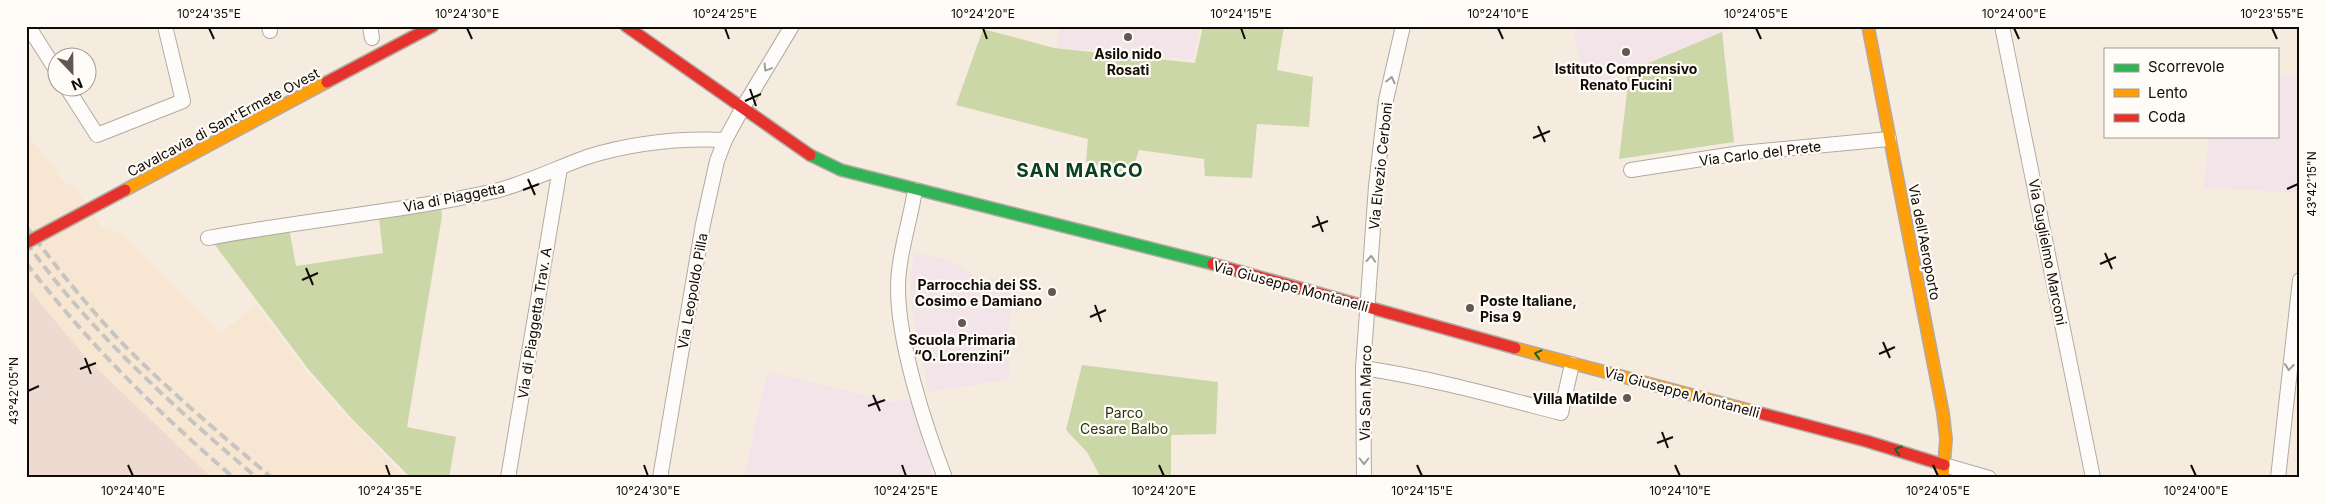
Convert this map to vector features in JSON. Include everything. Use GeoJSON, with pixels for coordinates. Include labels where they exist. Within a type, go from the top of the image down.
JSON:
{"type":"FeatureCollection","features":[{"type":"Feature","properties":{"kind":"street"},"geometry":{"type":"LineString","coordinates":[[28,26],[48,57]]}},
{"type":"Feature","properties":{"kind":"street"},"geometry":{"type":"LineString","coordinates":[[73,98],[97,135],[183,101],[164,26]]}},
{"type":"Feature","properties":{"kind":"street","name":"Cavalcavia di Sant'Ermete Ovest"},"geometry":{"type":"LineString","coordinates":[[26,243],[433,26]]}},
{"type":"Feature","properties":{"kind":"street","name":"Via Giuseppe Montanelli"},"geometry":{"type":"LineString","coordinates":[[626,26],[742,109],[828,164],[850,173],[1215,265],[1572,364],[1866,441],[1944,471],[1989,478]]}},
{"type":"Feature","properties":{"kind":"street","name":"Via Leopoldo Pilla"},"geometry":{"type":"LineString","coordinates":[[660,478],[703,224],[717,162],[725,140],[742,109],[792,26]]}},
{"type":"Feature","properties":{"kind":"street","name":"Via Elvezio Cerboni"},"geometry":{"type":"LineString","coordinates":[[1367,308],[1386,100],[1403,26]]}},
{"type":"Feature","properties":{"kind":"street","name":"Via dell'Aeroporto"},"geometry":{"type":"LineString","coordinates":[[1868,26],[1943,413],[1946,439],[1944,471]]}},
{"type":"Feature","properties":{"kind":"street","name":"Via Guglielmo Marconi"},"geometry":{"type":"LineString","coordinates":[[2002,26],[2093,478]]}},
{"type":"Feature","properties":{"kind":"street","name":"Via di Piaggetta"},"geometry":{"type":"LineString","coordinates":[[208,238],[453,200],[506,188],[588,157],[621,149],[687,139],[725,140]]}},
{"type":"Feature","properties":{"kind":"street","name":"Via Carlo del Prete"},"geometry":{"type":"LineString","coordinates":[[1631,170],[1741,153],[1889,139]]}},
{"type":"Feature","properties":{"kind":"street","name":"Via di Piaggetta Trav. A"},"geometry":{"type":"LineString","coordinates":[[508,478],[560,168]]}},
{"type":"Feature","properties":{"kind":"street"},"geometry":{"type":"LineString","coordinates":[[915,190],[899,274],[899,299],[905,338],[921,408],[944,478]]}},
{"type":"Feature","properties":{"kind":"street"},"geometry":{"type":"LineString","coordinates":[[2278,478],[2300,282]]}},
{"type":"Feature","properties":{"kind":"street","name":"Via San Marco"},"geometry":{"type":"LineString","coordinates":[[1364,478],[1364,368],[1367,308]]}},
{"type":"Feature","properties":{"kind":"street"},"geometry":{"type":"LineString","coordinates":[[1364,368],[1441,382],[1561,413],[1572,364]]}},
{"type":"Feature","properties":{"kind":"shaded area","name":"Asilo nido Rosati"},"geometry":{"type":"Polygon","coordinates":[[[1060,26],[1199,26],[1194,60],[1057,47],[1060,26]]]}},
{"type":"Feature","properties":{"kind":"shaded area","name":"Istituto Comprensivo Renato Fucini"},"geometry":{"type":"Polygon","coordinates":[[[1573,26],[1735,26],[1585,89],[1573,26]]]}},
{"type":"Feature","properties":{"kind":"shaded area"},"geometry":{"type":"Polygon","coordinates":[[[2278,76],[2300,76],[2299,193],[2203,187],[2210,138],[2278,138],[2278,76]]]}},
{"type":"Feature","properties":{"kind":"shaded area"},"geometry":{"type":"Polygon","coordinates":[[[26,132],[67,186],[73,184],[101,226],[109,230],[121,232],[221,333],[256,305],[307,373],[405,478],[212,478],[87,359],[26,286],[26,132]]]}},
{"type":"Feature","properties":{"kind":"shaded area","name":"Scuola Primaria “O. Lorenzini”"},"geometry":{"type":"Polygon","coordinates":[[[914,253],[949,260],[975,277],[986,279],[1015,277],[1007,344],[1010,379],[929,392],[912,309],[910,285],[914,253]]]}},
{"type":"Feature","properties":{"kind":"shaded area"},"geometry":{"type":"Polygon","coordinates":[[[26,286],[87,359],[212,478],[26,478],[26,286]]]}},
{"type":"Feature","properties":{"kind":"shaded area"},"geometry":{"type":"Polygon","coordinates":[[[767,372],[894,402],[911,399],[933,478],[744,478],[767,372]]]}},
{"type":"Feature","properties":{"kind":"green space"},"geometry":{"type":"Polygon","coordinates":[[[1203,26],[1284,26],[1277,70],[1313,77],[1309,127],[1257,124],[1252,178],[1205,176],[1204,159],[1139,150],[1131,175],[1086,162],[1088,139],[956,105],[983,29],[1054,48],[1195,63],[1203,26]]]}},
{"type":"Feature","properties":{"kind":"green space"},"geometry":{"type":"Polygon","coordinates":[[[1722,32],[1734,142],[1619,159],[1627,93],[1627,72],[1722,32]]]}},
{"type":"Feature","properties":{"kind":"green space"},"geometry":{"type":"Polygon","coordinates":[[[441,207],[442,216],[407,427],[456,437],[449,478],[411,478],[352,419],[309,370],[212,241],[289,228],[296,266],[383,253],[379,217],[441,207]]]}},
{"type":"Feature","properties":{"kind":"green space","name":"Parco Cesare Balbo"},"geometry":{"type":"Polygon","coordinates":[[[1082,365],[1218,382],[1216,434],[1171,435],[1171,478],[1101,478],[1087,452],[1066,430],[1082,365]]]}},
{"type":"Feature","properties":{"kind":"railway"},"geometry":{"type":"LineString","coordinates":[[26,226],[79,295],[123,344],[187,405],[272,478]]}},
{"type":"Feature","properties":{"kind":"railway"},"geometry":{"type":"LineString","coordinates":[[26,242],[77,307],[105,338],[164,396],[257,478]]}},
{"type":"Feature","properties":{"kind":"railway"},"geometry":{"type":"LineString","coordinates":[[26,263],[74,322],[124,376],[234,478]]}},
{"type":"Feature","properties":{"kind":"traffic: fast"},"geometry":{"type":"LineString","coordinates":[[810,155],[841,170],[1213,264]]}},
{"type":"Feature","properties":{"kind":"traffic: slow"},"geometry":{"type":"LineString","coordinates":[[1868,26],[1943,413],[1946,439],[1943,477]]}},
{"type":"Feature","properties":{"kind":"traffic: slow"},"geometry":{"type":"LineString","coordinates":[[125,190],[327,82]]}},
{"type":"Feature","properties":{"kind":"traffic: slow"},"geometry":{"type":"LineString","coordinates":[[1515,348],[1756,412]]}},
{"type":"Feature","properties":{"kind":"traffic: jam"},"geometry":{"type":"LineString","coordinates":[[327,82],[433,26]]}},
{"type":"Feature","properties":{"kind":"traffic: jam"},"geometry":{"type":"LineString","coordinates":[[626,26],[810,155]]}},
{"type":"Feature","properties":{"kind":"traffic: jam"},"geometry":{"type":"LineString","coordinates":[[26,243],[125,190]]}},
{"type":"Feature","properties":{"kind":"traffic: jam"},"geometry":{"type":"LineString","coordinates":[[1213,264],[1515,348]]}},
{"type":"Feature","properties":{"kind":"traffic: jam"},"geometry":{"type":"LineString","coordinates":[[1756,412],[1866,441],[1944,465]]}},
{"type":"Feature","properties":{"kind":"place","name":"Asilo nido Rosati"},"geometry":{"type":"Point","coordinates":[1128,37]}},
{"type":"Feature","properties":{"kind":"place","name":"Istituto Comprensivo Renato Fucini"},"geometry":{"type":"Point","coordinates":[1626,52]}},
{"type":"Feature","properties":{"kind":"place","name":"Parrocchia dei SS. Cosimo e Damiano"},"geometry":{"type":"Point","coordinates":[1052,292]}},
{"type":"Feature","properties":{"kind":"place","name":"Poste Italiane, Pisa 9"},"geometry":{"type":"Point","coordinates":[1470,308]}},
{"type":"Feature","properties":{"kind":"place","name":"Scuola Primaria “O. Lorenzini”"},"geometry":{"type":"Point","coordinates":[962,323]}},
{"type":"Feature","properties":{"kind":"place","name":"Villa Matilde"},"geometry":{"type":"Point","coordinates":[1627,398]}},
{"type":"Feature","properties":{"kind":"district","name":"SAN MARCO"},"geometry":{"type":"Point","coordinates":[1080,170]}}]}
